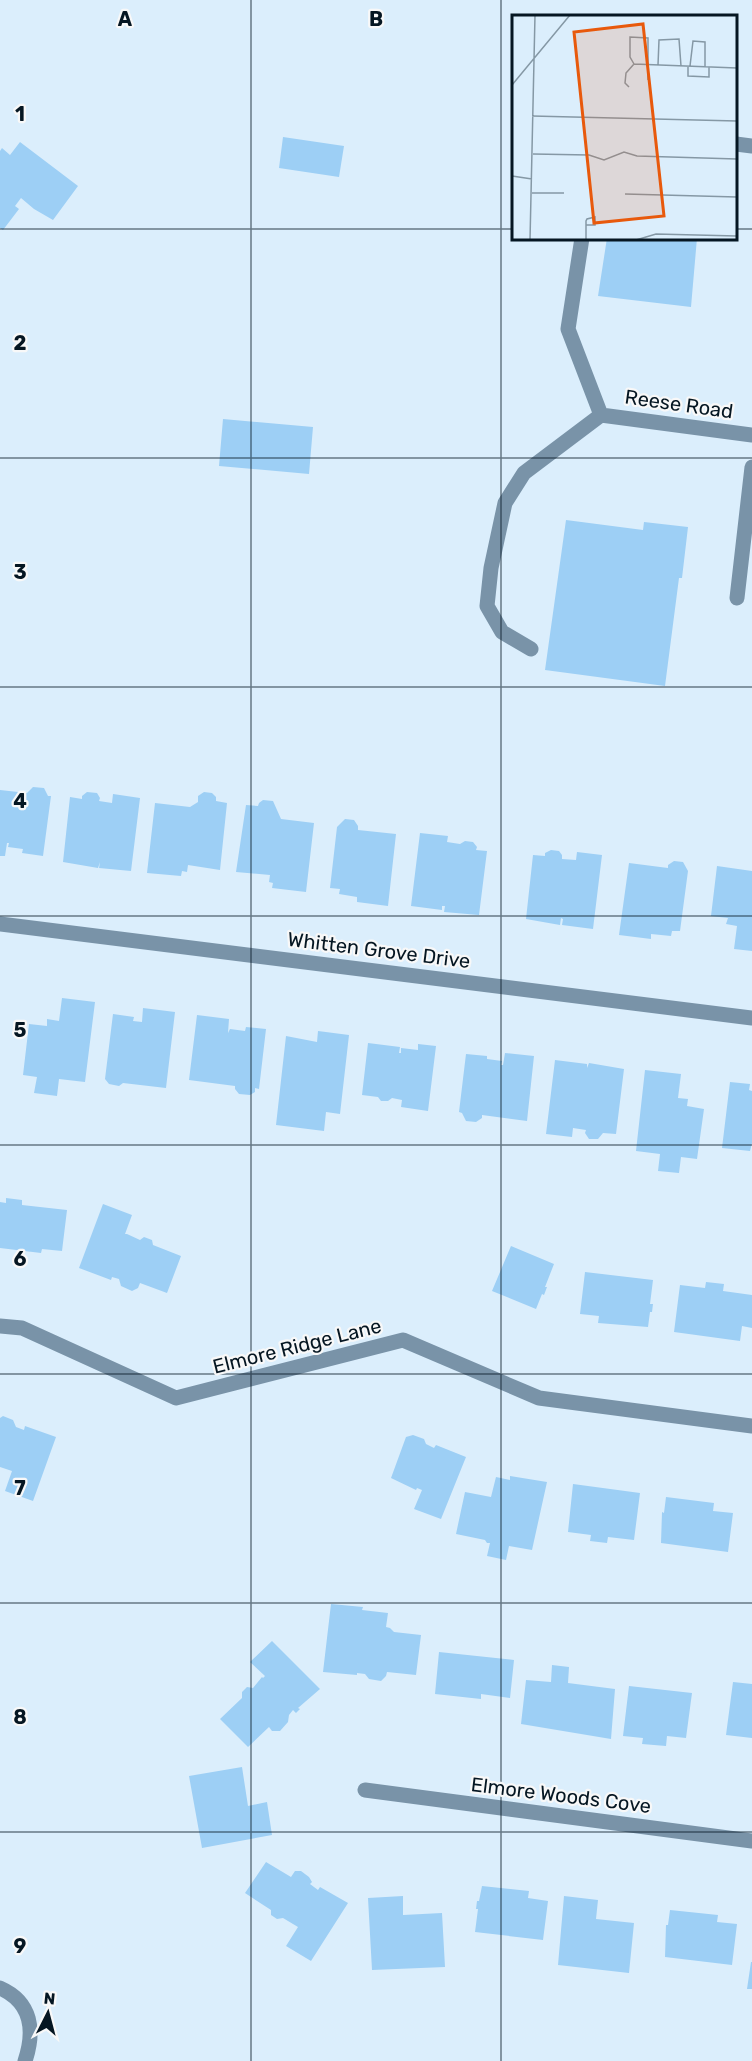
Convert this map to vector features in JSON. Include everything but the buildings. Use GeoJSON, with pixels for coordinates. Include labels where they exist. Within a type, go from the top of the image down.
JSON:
{"type":"FeatureCollection","features":[{"type":"Feature","properties":{"kind":"street"},"geometry":{"type":"LineString","coordinates":[[737,144],[752,146]]}},
{"type":"Feature","properties":{"kind":"street"},"geometry":{"type":"LineString","coordinates":[[531,648],[502,632],[487,606],[491,568],[506,503],[524,473],[601,415],[568,329],[582,240]]}},
{"type":"Feature","properties":{"kind":"street","name":"Reese Road"},"geometry":{"type":"LineString","coordinates":[[601,415],[752,435]]}},
{"type":"Feature","properties":{"kind":"street"},"geometry":{"type":"LineString","coordinates":[[736,598],[752,467]]}},
{"type":"Feature","properties":{"kind":"street","name":"Whitten Grove Drive"},"geometry":{"type":"LineString","coordinates":[[0,924],[752,1018]]}},
{"type":"Feature","properties":{"kind":"street","name":"Elmore Ridge Lane"},"geometry":{"type":"LineString","coordinates":[[0,1326],[22,1328],[176,1398],[403,1340],[539,1398],[752,1426]]}},
{"type":"Feature","properties":{"kind":"street","name":"Elmore Woods Cove"},"geometry":{"type":"LineString","coordinates":[[365,1790],[752,1840]]}},
{"type":"Feature","properties":{"kind":"street"},"geometry":{"type":"LineString","coordinates":[[0,1988],[17,1998],[27,2013],[31,2029],[25,2061]]}}]}
